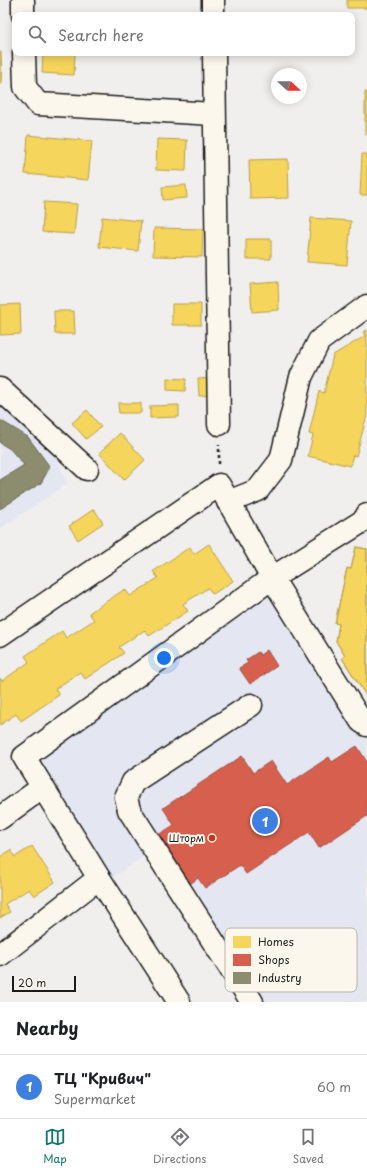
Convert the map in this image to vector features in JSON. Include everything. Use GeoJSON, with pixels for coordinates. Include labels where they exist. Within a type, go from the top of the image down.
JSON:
{"type":"FeatureCollection","features":[{"type":"Feature","properties":{"kind":"street"},"geometry":{"type":"LineString","coordinates":[[23,0],[23,12]]}},
{"type":"Feature","properties":{"kind":"street"},"geometry":{"type":"LineString","coordinates":[[213,0],[213,12]]}},
{"type":"Feature","properties":{"kind":"street"},"geometry":{"type":"LineString","coordinates":[[24,56],[25,87],[38,104],[214,114]]}},
{"type":"Feature","properties":{"kind":"street"},"geometry":{"type":"LineString","coordinates":[[214,56],[219,424]]}},
{"type":"Feature","properties":{"kind":"street"},"geometry":{"type":"LineString","coordinates":[[0,635],[224,494],[258,490],[281,460],[300,377],[319,341],[367,306]]}},
{"type":"Feature","properties":{"kind":"street"},"geometry":{"type":"LineString","coordinates":[[0,388],[88,469]]}},
{"type":"Feature","properties":{"kind":"street"},"geometry":{"type":"LineString","coordinates":[[224,494],[272,578],[362,721],[367,725]]}},
{"type":"Feature","properties":{"kind":"street"},"geometry":{"type":"LineString","coordinates":[[179,1002],[99,878],[24,756],[272,578],[366,518]]}},
{"type":"Feature","properties":{"kind":"street"},"geometry":{"type":"LineString","coordinates":[[225,960],[129,810],[126,797],[132,782],[251,705]]}},
{"type":"Feature","properties":{"kind":"street"},"geometry":{"type":"LineString","coordinates":[[0,818],[43,787]]}},
{"type":"Feature","properties":{"kind":"street"},"geometry":{"type":"LineString","coordinates":[[0,955],[99,878]]}},
{"type":"Feature","properties":{"kind":"street"},"geometry":{"type":"LineString","coordinates":[[246,992],[252,1002]]}},
{"type":"Feature","properties":{"kind":"path"},"geometry":{"type":"LineString","coordinates":[[219,424],[224,494]]}},
{"type":"Feature","properties":{"kind":"shaded area"},"geometry":{"type":"Polygon","coordinates":[[[0,407],[48,434],[67,484],[0,529],[0,407]]]}},
{"type":"Feature","properties":{"kind":"shaded area"},"geometry":{"type":"Polygon","coordinates":[[[270,591],[367,729],[367,1002],[245,1002],[238,992],[357,992],[357,928],[225,928],[225,972],[146,855],[112,878],[36,759],[270,591]]]}},
{"type":"Feature","properties":{"kind":"building: Homes"},"geometry":{"type":"Polygon","coordinates":[[[347,0],[367,0],[367,8],[347,8],[347,0]]]}},
{"type":"Feature","properties":{"kind":"building: Homes"},"geometry":{"type":"Polygon","coordinates":[[[1,52],[2,84],[0,84],[1,52]]]}},
{"type":"Feature","properties":{"kind":"building: Homes"},"geometry":{"type":"Polygon","coordinates":[[[43,56],[75,56],[74,75],[42,73],[43,56]]]}},
{"type":"Feature","properties":{"kind":"building: Homes"},"geometry":{"type":"Polygon","coordinates":[[[365,92],[367,92],[367,134],[365,134],[365,92]]]}},
{"type":"Feature","properties":{"kind":"building: Homes"},"geometry":{"type":"Polygon","coordinates":[[[28,135],[92,141],[88,180],[25,174],[28,135]]]}},
{"type":"Feature","properties":{"kind":"building: Homes"},"geometry":{"type":"Polygon","coordinates":[[[157,139],[187,140],[186,171],[156,170],[157,139]]]}},
{"type":"Feature","properties":{"kind":"building: Homes"},"geometry":{"type":"Polygon","coordinates":[[[362,154],[367,154],[367,195],[360,195],[362,154]]]}},
{"type":"Feature","properties":{"kind":"building: Homes"},"geometry":{"type":"Polygon","coordinates":[[[288,159],[289,198],[250,199],[249,160],[288,159]]]}},
{"type":"Feature","properties":{"kind":"building: Homes"},"geometry":{"type":"Polygon","coordinates":[[[186,185],[187,198],[163,200],[162,187],[186,185]]]}},
{"type":"Feature","properties":{"kind":"building: Homes"},"geometry":{"type":"Polygon","coordinates":[[[44,202],[77,204],[74,234],[42,232],[44,202]]]}},
{"type":"Feature","properties":{"kind":"building: Homes"},"geometry":{"type":"Polygon","coordinates":[[[102,217],[141,221],[138,251],[99,247],[102,217]]]}},
{"type":"Feature","properties":{"kind":"building: Homes"},"geometry":{"type":"Polygon","coordinates":[[[311,218],[351,221],[347,265],[307,262],[311,218]]]}},
{"type":"Feature","properties":{"kind":"building: Homes"},"geometry":{"type":"Polygon","coordinates":[[[154,228],[203,229],[202,257],[153,256],[154,228]]]}},
{"type":"Feature","properties":{"kind":"building: Homes"},"geometry":{"type":"Polygon","coordinates":[[[246,239],[271,239],[271,259],[246,259],[246,239]]]}},
{"type":"Feature","properties":{"kind":"building: Homes"},"geometry":{"type":"Polygon","coordinates":[[[278,282],[279,310],[252,312],[250,284],[278,282]]]}},
{"type":"Feature","properties":{"kind":"building: Homes"},"geometry":{"type":"Polygon","coordinates":[[[20,304],[21,334],[0,335],[0,305],[20,304]]]}},
{"type":"Feature","properties":{"kind":"building: Homes"},"geometry":{"type":"Polygon","coordinates":[[[172,304],[201,304],[201,325],[172,325],[172,304]]]}},
{"type":"Feature","properties":{"kind":"building: Homes"},"geometry":{"type":"Polygon","coordinates":[[[54,311],[74,311],[75,334],[55,334],[54,311]]]}},
{"type":"Feature","properties":{"kind":"building: Homes"},"geometry":{"type":"Polygon","coordinates":[[[367,330],[367,415],[356,456],[353,455],[350,466],[308,456],[313,435],[309,434],[319,391],[324,393],[333,355],[365,336],[363,332],[367,330]]]}},
{"type":"Feature","properties":{"kind":"building: Homes"},"geometry":{"type":"Polygon","coordinates":[[[167,378],[186,379],[185,391],[167,390],[167,378]]]}},
{"type":"Feature","properties":{"kind":"building: Homes"},"geometry":{"type":"Polygon","coordinates":[[[213,378],[214,395],[199,396],[198,379],[213,378]]]}},
{"type":"Feature","properties":{"kind":"building: Homes"},"geometry":{"type":"Polygon","coordinates":[[[118,403],[141,403],[141,413],[119,413],[118,403]]]}},
{"type":"Feature","properties":{"kind":"building: Homes"},"geometry":{"type":"Polygon","coordinates":[[[179,405],[179,417],[150,418],[150,406],[179,405]]]}},
{"type":"Feature","properties":{"kind":"building: Homes"},"geometry":{"type":"Polygon","coordinates":[[[87,410],[101,427],[86,439],[72,423],[87,410]]]}},
{"type":"Feature","properties":{"kind":"building: Homes"},"geometry":{"type":"Polygon","coordinates":[[[120,433],[145,460],[124,480],[99,453],[120,433]]]}},
{"type":"Feature","properties":{"kind":"building: Homes"},"geometry":{"type":"Polygon","coordinates":[[[94,509],[103,523],[78,540],[69,526],[94,509]]]}},
{"type":"Feature","properties":{"kind":"building: Homes"},"geometry":{"type":"Polygon","coordinates":[[[209,544],[233,581],[213,594],[208,588],[183,604],[188,611],[149,636],[145,630],[119,647],[124,653],[85,679],[80,672],[55,689],[59,695],[21,721],[16,714],[0,725],[0,678],[2,681],[29,662],[25,656],[62,631],[66,638],[94,620],[89,613],[125,589],[130,596],[158,578],[153,571],[190,547],[194,554],[209,544]]]}},
{"type":"Feature","properties":{"kind":"building: Homes"},"geometry":{"type":"Polygon","coordinates":[[[356,547],[367,549],[367,697],[342,658],[345,656],[336,641],[339,624],[335,623],[347,568],[351,569],[356,547]]]}},
{"type":"Feature","properties":{"kind":"building: Homes"},"geometry":{"type":"Polygon","coordinates":[[[356,547],[367,549],[367,697],[342,658],[345,656],[336,641],[339,624],[335,623],[347,568],[351,569],[356,547]]]}},
{"type":"Feature","properties":{"kind":"building: Homes"},"geometry":{"type":"Polygon","coordinates":[[[32,846],[55,882],[34,896],[29,889],[5,904],[10,912],[0,918],[0,857],[11,850],[15,857],[32,846]]]}},
{"type":"Feature","properties":{"kind":"building: Shops"},"geometry":{"type":"Polygon","coordinates":[[[267,650],[277,666],[250,684],[239,668],[248,663],[246,660],[258,652],[260,655],[267,650]]]}},
{"type":"Feature","properties":{"kind":"building: Shops"},"geometry":{"type":"Polygon","coordinates":[[[357,746],[367,762],[367,816],[319,848],[309,832],[246,874],[240,865],[205,888],[198,878],[190,884],[158,835],[174,825],[163,808],[242,756],[253,773],[271,761],[287,785],[329,757],[332,762],[357,746]]]}},
{"type":"Feature","properties":{"kind":"building: Industry"},"geometry":{"type":"Polygon","coordinates":[[[0,420],[28,437],[50,467],[41,483],[0,509],[0,480],[24,465],[10,449],[0,443],[0,420]]]}},
{"type":"Feature","properties":{"kind":"place","name":"ТЦ \"Кривич\""},"geometry":{"type":"Point","coordinates":[265,821]}},
{"type":"Feature","properties":{"kind":"place","name":"Шторм"},"geometry":{"type":"Point","coordinates":[212,838]}}]}
